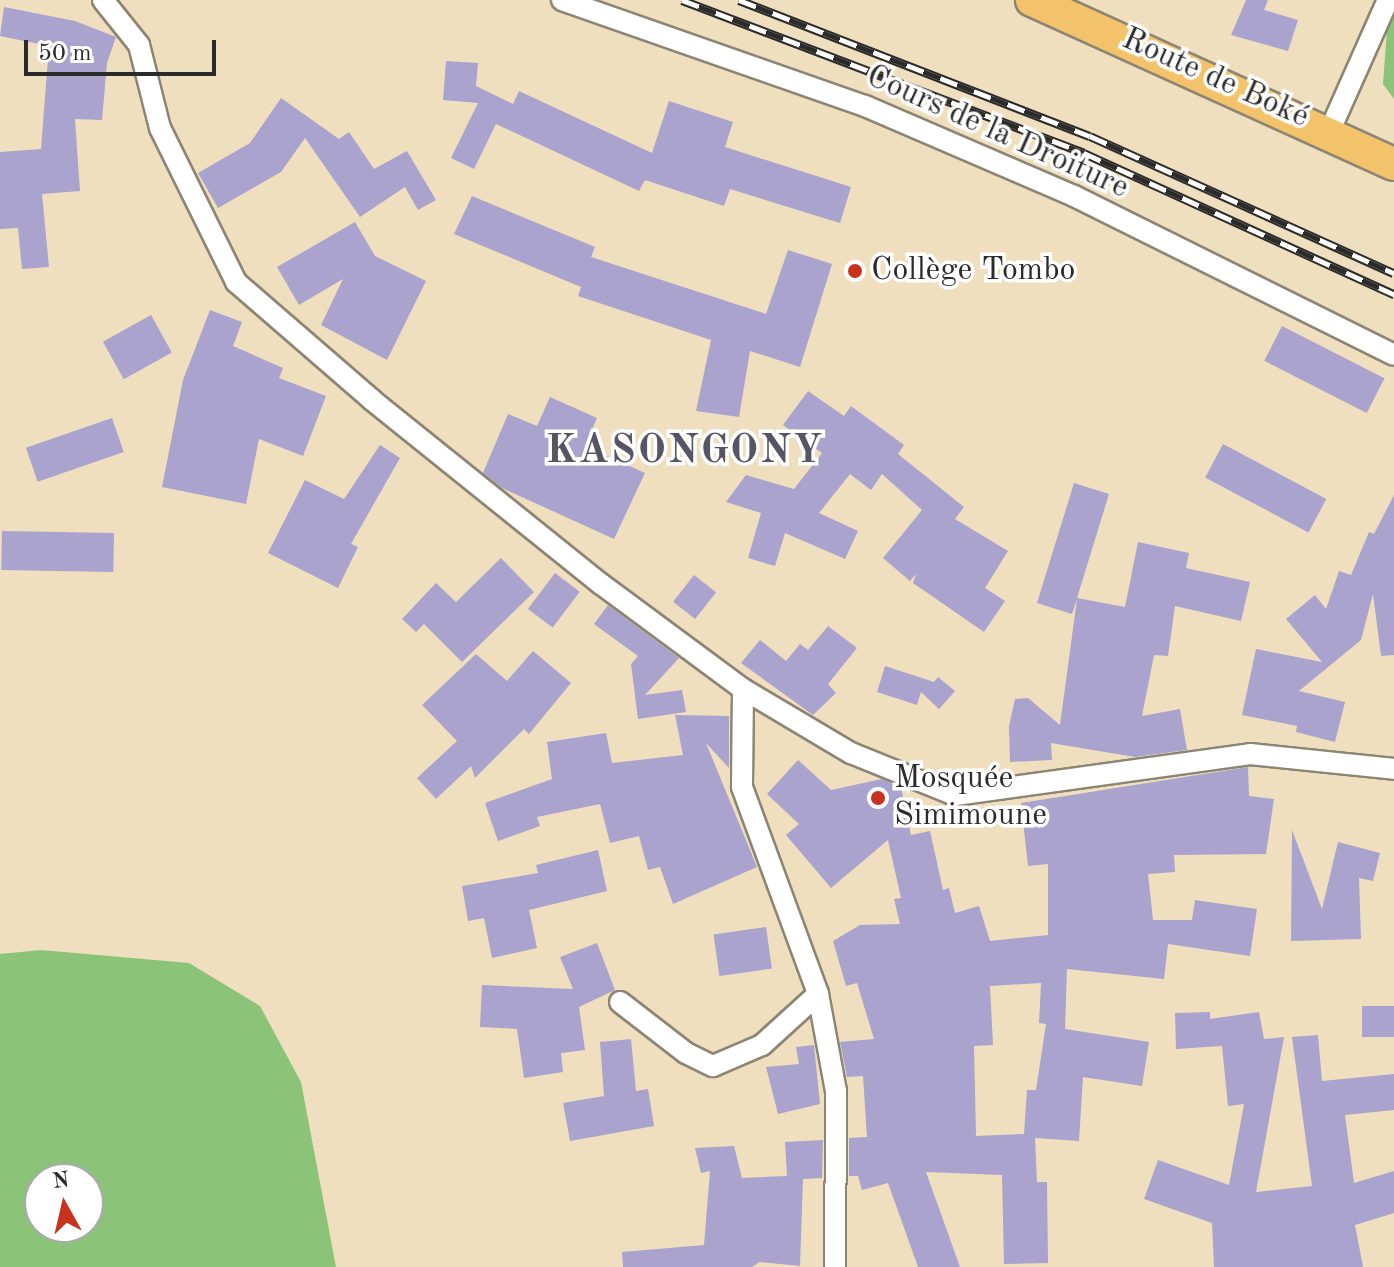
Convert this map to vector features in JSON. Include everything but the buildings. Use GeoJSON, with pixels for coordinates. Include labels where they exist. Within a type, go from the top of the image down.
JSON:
{"type":"FeatureCollection","features":[{"type":"Feature","properties":{"kind":"main road","name":"Route de Boké"},"geometry":{"type":"LineString","coordinates":[[1032,0],[1330,130],[1394,164]]}},
{"type":"Feature","properties":{"kind":"street"},"geometry":{"type":"LineString","coordinates":[[103,0],[139,45],[160,128],[236,282],[372,400],[601,584],[743,689],[851,753],[955,795],[1250,754],[1394,769]]}},
{"type":"Feature","properties":{"kind":"street","name":"Cours de la Droiture"},"geometry":{"type":"LineString","coordinates":[[562,0],[865,106],[1074,196],[1394,355]]}},
{"type":"Feature","properties":{"kind":"street"},"geometry":{"type":"LineString","coordinates":[[1330,130],[1388,0]]}},
{"type":"Feature","properties":{"kind":"street"},"geometry":{"type":"LineString","coordinates":[[743,689],[742,787],[818,994],[836,1091],[835,1267]]}},
{"type":"Feature","properties":{"kind":"street"},"geometry":{"type":"LineString","coordinates":[[620,1002],[686,1053],[713,1066],[762,1045],[818,994]]}},
{"type":"Feature","properties":{"kind":"green space"},"geometry":{"type":"Polygon","coordinates":[[[1394,17],[1394,99],[1383,84],[1387,29],[1394,17]]]}},
{"type":"Feature","properties":{"kind":"green space"},"geometry":{"type":"Polygon","coordinates":[[[41,950],[189,963],[260,1006],[301,1082],[336,1267],[0,1267],[0,954],[41,950]]]}},
{"type":"Feature","properties":{"kind":"railway"},"geometry":{"type":"LineString","coordinates":[[682,0],[1084,153],[1394,294]]}},
{"type":"Feature","properties":{"kind":"railway"},"geometry":{"type":"LineString","coordinates":[[739,0],[1090,136],[1394,273]]}},
{"type":"Feature","properties":{"kind":"place","name":"Collège Tombo"},"geometry":{"type":"Point","coordinates":[855,271]}},
{"type":"Feature","properties":{"kind":"place","name":"Mosquée Simimoune"},"geometry":{"type":"Point","coordinates":[878,798]}},
{"type":"Feature","properties":{"kind":"district","name":"KASONGONY"},"geometry":{"type":"Point","coordinates":[685,452]}}]}
